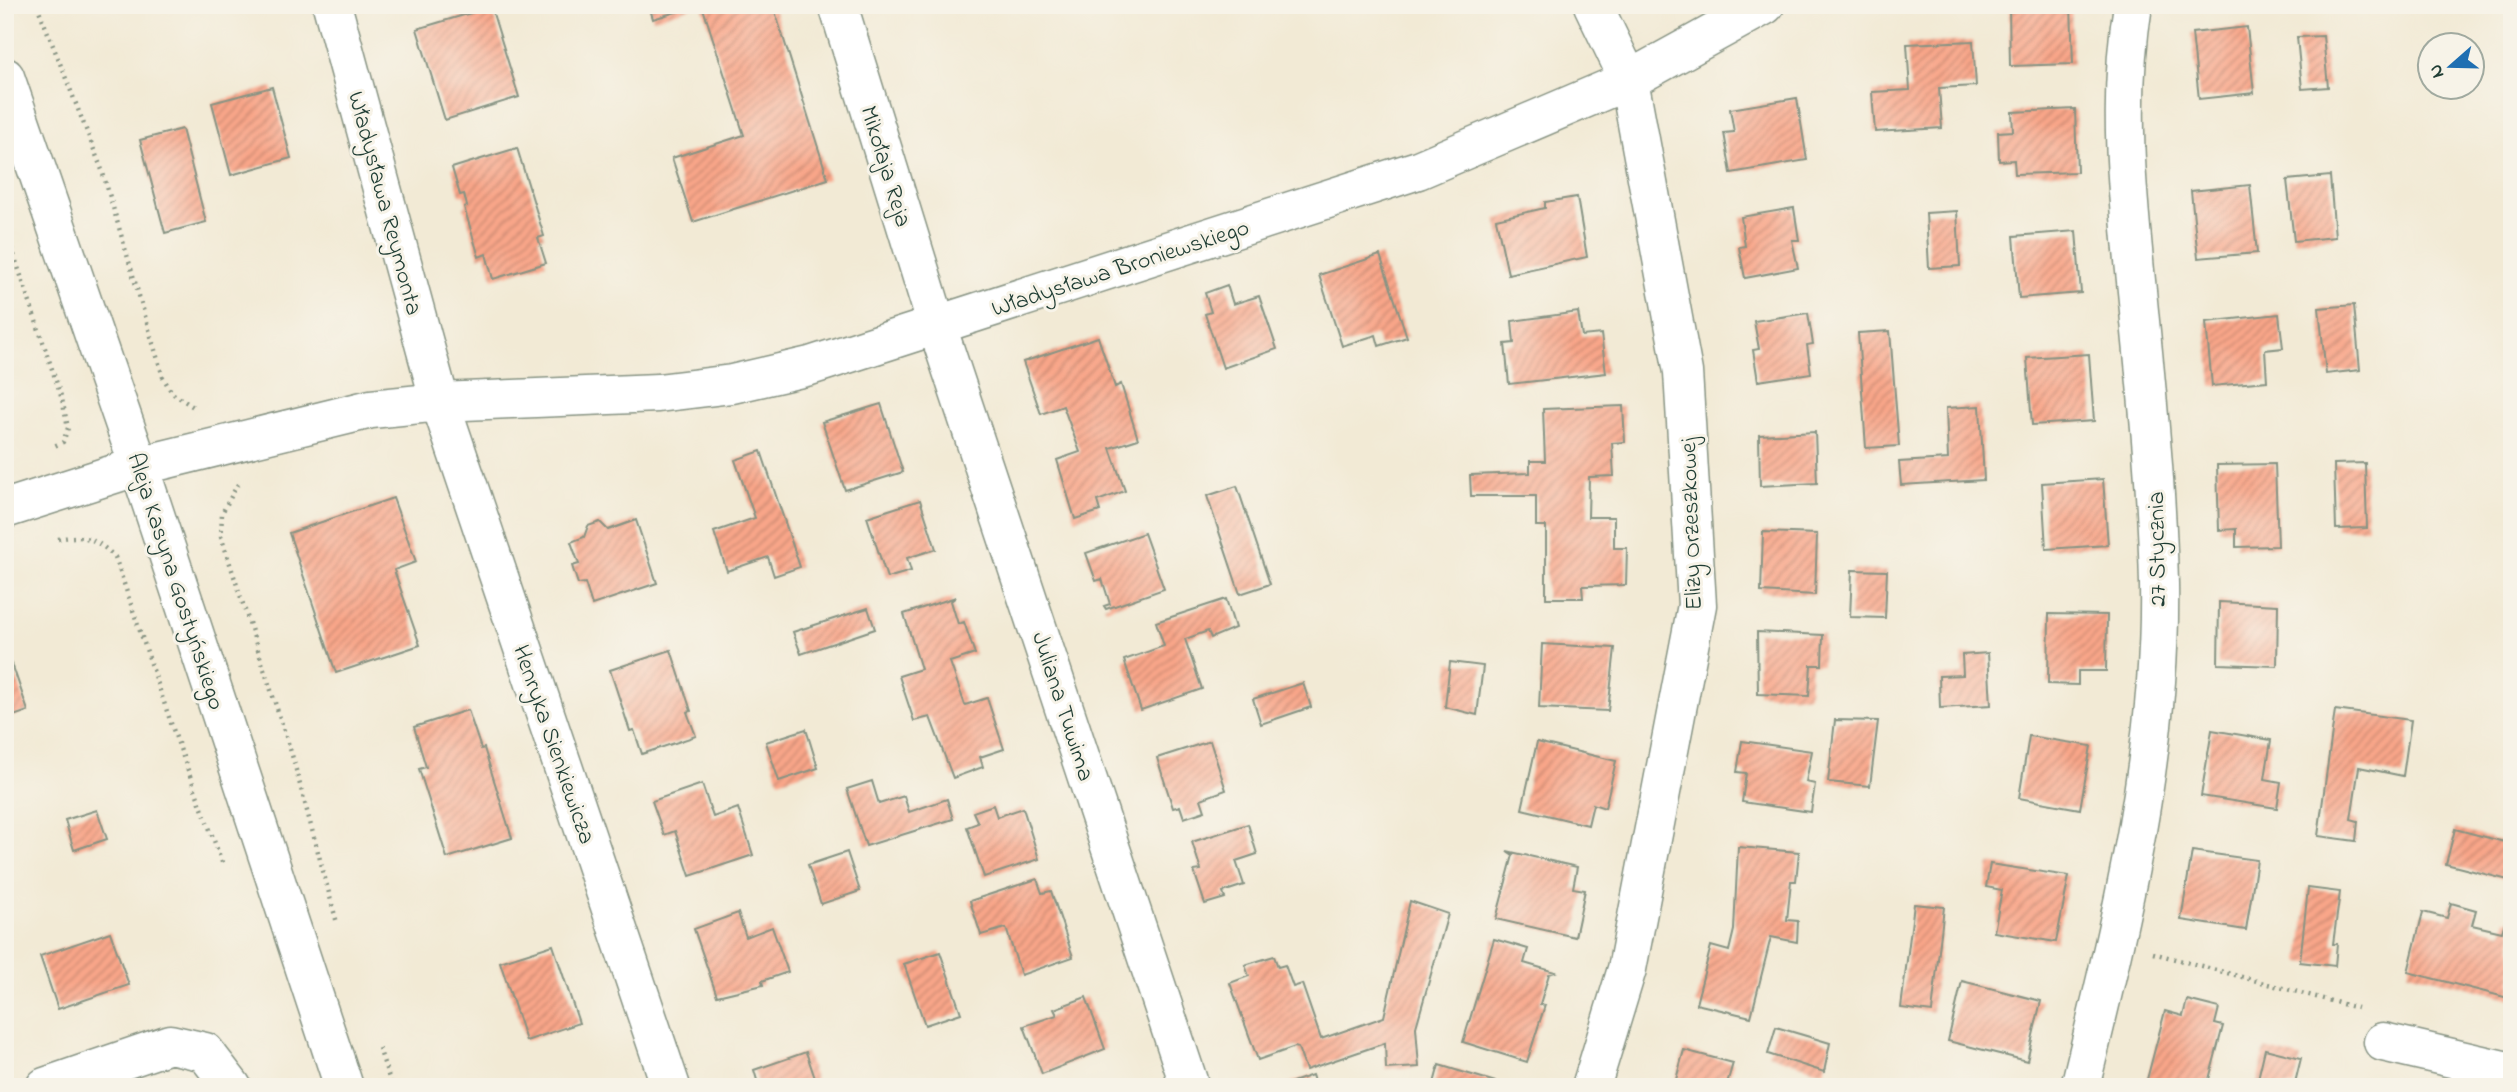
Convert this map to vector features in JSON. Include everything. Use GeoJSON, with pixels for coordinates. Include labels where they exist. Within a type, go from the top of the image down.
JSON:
{"type":"FeatureCollection","features":[{"type":"Feature","properties":{"kind":"street","name":"Władysława Reymonta"},"geometry":{"type":"LineString","coordinates":[[332,5],[440,402]]}},
{"type":"Feature","properties":{"kind":"street","name":"Mikołaja Reja"},"geometry":{"type":"LineString","coordinates":[[838,5],[937,326]]}},
{"type":"Feature","properties":{"kind":"street","name":"Elizy Orzeszkowej"},"geometry":{"type":"LineString","coordinates":[[1591,1087],[1627,969],[1697,605],[1683,372],[1629,80],[1593,5]]}},
{"type":"Feature","properties":{"kind":"street","name":"Władysława Broniewskiego"},"geometry":{"type":"LineString","coordinates":[[14,506],[139,466],[371,409],[440,402],[658,393],[732,384],[810,366],[1418,170],[1629,80],[1765,5]]}},
{"type":"Feature","properties":{"kind":"street","name":"27 Stycznia"},"geometry":{"type":"LineString","coordinates":[[2080,1087],[2115,942],[2154,716],[2159,587],[2154,452],[2124,143],[2126,49],[2133,5]]}},
{"type":"Feature","properties":{"kind":"street","name":"Aleja Kasyna Gostyńskiego"},"geometry":{"type":"LineString","coordinates":[[5,76],[139,466],[344,1087]]}},
{"type":"Feature","properties":{"kind":"street","name":"Juliana Tuwima"},"geometry":{"type":"LineString","coordinates":[[937,326],[1190,1087]]}},
{"type":"Feature","properties":{"kind":"street","name":"Henryka Sienkiewicza"},"geometry":{"type":"LineString","coordinates":[[440,402],[671,1087]]}},
{"type":"Feature","properties":{"kind":"street"},"geometry":{"type":"LineString","coordinates":[[2383,1042],[2512,1072]]}},
{"type":"Feature","properties":{"kind":"street"},"geometry":{"type":"LineString","coordinates":[[45,1087],[170,1044],[205,1052],[232,1087]]}},
{"type":"Feature","properties":{"kind":"path"},"geometry":{"type":"LineString","coordinates":[[37,5],[102,170],[163,377],[172,393],[220,419],[239,483],[222,513],[221,536],[292,755],[338,924]]}},
{"type":"Feature","properties":{"kind":"path"},"geometry":{"type":"LineString","coordinates":[[5,228],[62,399],[68,428],[63,442],[42,451]]}},
{"type":"Feature","properties":{"kind":"path"},"geometry":{"type":"LineString","coordinates":[[14,506],[34,543],[74,536],[97,540],[115,557],[175,735],[228,877]]}},
{"type":"Feature","properties":{"kind":"path"},"geometry":{"type":"LineString","coordinates":[[2115,942],[2363,1010],[2383,1042]]}},
{"type":"Feature","properties":{"kind":"path"},"geometry":{"type":"LineString","coordinates":[[375,1037],[392,1087]]}},
{"type":"Feature","properties":{"kind":"building"},"geometry":{"type":"Polygon","coordinates":[[[649,5],[696,5],[696,6],[653,19],[649,5]]]}},
{"type":"Feature","properties":{"kind":"building"},"geometry":{"type":"Polygon","coordinates":[[[702,5],[773,5],[828,179],[693,222],[672,158],[744,135],[702,5]]]}},
{"type":"Feature","properties":{"kind":"building"},"geometry":{"type":"Polygon","coordinates":[[[2009,5],[2071,5],[2073,64],[2010,66],[2009,5]]]}},
{"type":"Feature","properties":{"kind":"building"},"geometry":{"type":"Polygon","coordinates":[[[491,7],[519,97],[445,120],[417,29],[491,7]]]}},
{"type":"Feature","properties":{"kind":"building"},"geometry":{"type":"Polygon","coordinates":[[[2247,27],[2254,93],[2199,99],[2192,33],[2247,27]]]}},
{"type":"Feature","properties":{"kind":"building"},"geometry":{"type":"Polygon","coordinates":[[[2323,36],[2328,87],[2302,89],[2297,37],[2323,36]]]}},
{"type":"Feature","properties":{"kind":"building"},"geometry":{"type":"Polygon","coordinates":[[[1973,41],[1976,86],[1939,88],[1942,128],[1875,132],[1872,92],[1910,90],[1907,44],[1973,41]]]}},
{"type":"Feature","properties":{"kind":"building"},"geometry":{"type":"Polygon","coordinates":[[[272,87],[291,158],[231,175],[212,103],[272,87]]]}},
{"type":"Feature","properties":{"kind":"building"},"geometry":{"type":"Polygon","coordinates":[[[1797,98],[1807,160],[1731,173],[1724,133],[1734,132],[1730,109],[1797,98]]]}},
{"type":"Feature","properties":{"kind":"building"},"geometry":{"type":"Polygon","coordinates":[[[2075,109],[2077,172],[2015,174],[2014,160],[1999,161],[1998,132],[2013,131],[2012,112],[2075,109]]]}},
{"type":"Feature","properties":{"kind":"building"},"geometry":{"type":"Polygon","coordinates":[[[182,129],[206,222],[165,233],[140,140],[182,129]]]}},
{"type":"Feature","properties":{"kind":"building"},"geometry":{"type":"Polygon","coordinates":[[[517,148],[544,236],[538,238],[546,263],[493,279],[486,254],[479,257],[464,207],[467,206],[464,194],[460,195],[452,168],[517,148]]]}},
{"type":"Feature","properties":{"kind":"building"},"geometry":{"type":"Polygon","coordinates":[[[2330,176],[2335,237],[2294,241],[2287,180],[2330,176]]]}},
{"type":"Feature","properties":{"kind":"building"},"geometry":{"type":"Polygon","coordinates":[[[2250,185],[2257,253],[2198,258],[2191,191],[2250,185]]]}},
{"type":"Feature","properties":{"kind":"building"},"geometry":{"type":"Polygon","coordinates":[[[1577,197],[1587,257],[1508,274],[1496,219],[1545,208],[1545,202],[1577,197]]]}},
{"type":"Feature","properties":{"kind":"building"},"geometry":{"type":"Polygon","coordinates":[[[1794,208],[1799,240],[1792,240],[1798,268],[1745,278],[1739,247],[1745,246],[1741,217],[1794,208]]]}},
{"type":"Feature","properties":{"kind":"building"},"geometry":{"type":"Polygon","coordinates":[[[1957,211],[1960,266],[1929,268],[1926,213],[1957,211]]]}},
{"type":"Feature","properties":{"kind":"building"},"geometry":{"type":"Polygon","coordinates":[[[2076,231],[2081,293],[2019,298],[2014,236],[2076,231]]]}},
{"type":"Feature","properties":{"kind":"building"},"geometry":{"type":"Polygon","coordinates":[[[1380,255],[1407,337],[1379,346],[1376,335],[1342,346],[1319,275],[1380,255]]]}},
{"type":"Feature","properties":{"kind":"building"},"geometry":{"type":"Polygon","coordinates":[[[1227,285],[1233,304],[1259,296],[1277,349],[1223,368],[1205,314],[1211,312],[1205,293],[1227,285]]]}},
{"type":"Feature","properties":{"kind":"building"},"geometry":{"type":"Polygon","coordinates":[[[2354,305],[2360,370],[2326,374],[2319,308],[2354,305]]]}},
{"type":"Feature","properties":{"kind":"building"},"geometry":{"type":"Polygon","coordinates":[[[1578,312],[1582,336],[1601,334],[1606,373],[1509,384],[1505,344],[1514,343],[1512,321],[1578,312]]]}},
{"type":"Feature","properties":{"kind":"building"},"geometry":{"type":"Polygon","coordinates":[[[1808,313],[1813,344],[1807,345],[1811,373],[1758,381],[1753,350],[1759,349],[1754,321],[1808,313]]]}},
{"type":"Feature","properties":{"kind":"building"},"geometry":{"type":"Polygon","coordinates":[[[2279,314],[2283,348],[2265,350],[2267,381],[2212,386],[2206,322],[2279,314]]]}},
{"type":"Feature","properties":{"kind":"building"},"geometry":{"type":"Polygon","coordinates":[[[1890,331],[1899,446],[1866,448],[1858,333],[1890,331]]]}},
{"type":"Feature","properties":{"kind":"building"},"geometry":{"type":"Polygon","coordinates":[[[1098,337],[1115,387],[1121,384],[1138,439],[1110,448],[1125,491],[1097,501],[1100,511],[1075,519],[1057,460],[1080,452],[1063,406],[1041,414],[1023,362],[1098,337]]]}},
{"type":"Feature","properties":{"kind":"building"},"geometry":{"type":"Polygon","coordinates":[[[2089,354],[2094,421],[2032,425],[2027,358],[2089,354]]]}},
{"type":"Feature","properties":{"kind":"building"},"geometry":{"type":"Polygon","coordinates":[[[881,404],[903,472],[845,490],[822,422],[881,404]]]}},
{"type":"Feature","properties":{"kind":"building"},"geometry":{"type":"Polygon","coordinates":[[[1623,406],[1625,442],[1612,443],[1614,476],[1589,477],[1588,517],[1614,517],[1614,548],[1627,548],[1626,585],[1582,586],[1583,598],[1546,598],[1546,526],[1536,526],[1536,496],[1471,496],[1470,475],[1530,473],[1530,461],[1545,461],[1543,409],[1623,406]]]}},
{"type":"Feature","properties":{"kind":"building"},"geometry":{"type":"Polygon","coordinates":[[[1980,406],[1984,480],[1901,485],[1899,462],[1948,459],[1946,408],[1980,406]]]}},
{"type":"Feature","properties":{"kind":"building"},"geometry":{"type":"Polygon","coordinates":[[[1815,432],[1817,483],[1760,486],[1759,435],[1815,432]]]}},
{"type":"Feature","properties":{"kind":"building"},"geometry":{"type":"Polygon","coordinates":[[[761,451],[800,567],[774,576],[768,557],[727,571],[714,532],[755,518],[735,460],[761,451]]]}},
{"type":"Feature","properties":{"kind":"building"},"geometry":{"type":"Polygon","coordinates":[[[2365,463],[2367,528],[2336,529],[2334,464],[2365,463]]]}},
{"type":"Feature","properties":{"kind":"building"},"geometry":{"type":"Polygon","coordinates":[[[2275,464],[2278,546],[2236,547],[2236,529],[2219,530],[2217,465],[2275,464]]]}},
{"type":"Feature","properties":{"kind":"building"},"geometry":{"type":"Polygon","coordinates":[[[2103,479],[2108,545],[2046,549],[2042,483],[2103,479]]]}},
{"type":"Feature","properties":{"kind":"building"},"geometry":{"type":"Polygon","coordinates":[[[1237,486],[1270,584],[1240,594],[1207,496],[1237,486]]]}},
{"type":"Feature","properties":{"kind":"building"},"geometry":{"type":"Polygon","coordinates":[[[393,498],[416,562],[394,570],[420,645],[336,673],[289,533],[393,498]]]}},
{"type":"Feature","properties":{"kind":"building"},"geometry":{"type":"Polygon","coordinates":[[[920,500],[936,549],[907,558],[911,571],[887,578],[867,517],[920,500]]]}},
{"type":"Feature","properties":{"kind":"building"},"geometry":{"type":"Polygon","coordinates":[[[636,520],[657,583],[592,605],[585,583],[578,584],[572,566],[579,564],[571,542],[584,537],[588,526],[600,522],[608,530],[636,520]]]}},
{"type":"Feature","properties":{"kind":"building"},"geometry":{"type":"Polygon","coordinates":[[[1763,532],[1817,534],[1815,595],[1761,592],[1763,532]]]}},
{"type":"Feature","properties":{"kind":"building"},"geometry":{"type":"Polygon","coordinates":[[[1144,533],[1164,589],[1106,609],[1104,606],[1110,604],[1102,579],[1096,581],[1086,553],[1144,533]]]}},
{"type":"Feature","properties":{"kind":"building"},"geometry":{"type":"Polygon","coordinates":[[[1852,570],[1887,571],[1885,618],[1850,617],[1852,570]]]}},
{"type":"Feature","properties":{"kind":"building"},"geometry":{"type":"Polygon","coordinates":[[[956,597],[951,601],[958,624],[964,622],[975,654],[950,662],[965,705],[987,698],[1004,749],[980,757],[983,767],[953,778],[930,717],[914,721],[899,676],[921,669],[904,614],[956,597]]]}},
{"type":"Feature","properties":{"kind":"building"},"geometry":{"type":"Polygon","coordinates":[[[1226,599],[1235,628],[1211,638],[1208,631],[1185,639],[1202,689],[1141,710],[1124,660],[1164,646],[1156,622],[1226,599]]]}},
{"type":"Feature","properties":{"kind":"building"},"geometry":{"type":"Polygon","coordinates":[[[2219,602],[2278,605],[2277,666],[2218,664],[2219,602]]]}},
{"type":"Feature","properties":{"kind":"building"},"geometry":{"type":"Polygon","coordinates":[[[868,608],[875,629],[801,654],[793,632],[868,608]]]}},
{"type":"Feature","properties":{"kind":"building"},"geometry":{"type":"Polygon","coordinates":[[[2049,614],[2107,615],[2106,671],[2078,671],[2078,685],[2048,684],[2049,614]]]}},
{"type":"Feature","properties":{"kind":"building"},"geometry":{"type":"Polygon","coordinates":[[[1757,632],[1823,635],[1822,665],[1811,665],[1809,696],[1758,694],[1757,632]]]}},
{"type":"Feature","properties":{"kind":"building"},"geometry":{"type":"Polygon","coordinates":[[[5,643],[28,711],[5,719],[5,643]]]}},
{"type":"Feature","properties":{"kind":"building"},"geometry":{"type":"Polygon","coordinates":[[[1542,644],[1615,648],[1608,711],[1539,708],[1542,644]]]}},
{"type":"Feature","properties":{"kind":"building"},"geometry":{"type":"Polygon","coordinates":[[[671,650],[691,711],[687,712],[696,736],[642,754],[634,730],[630,731],[610,670],[671,650]]]}},
{"type":"Feature","properties":{"kind":"building"},"geometry":{"type":"Polygon","coordinates":[[[1988,653],[1991,705],[1940,708],[1939,676],[1963,675],[1962,655],[1988,653]]]}},
{"type":"Feature","properties":{"kind":"building"},"geometry":{"type":"Polygon","coordinates":[[[1450,662],[1483,666],[1477,715],[1445,707],[1450,662]]]}},
{"type":"Feature","properties":{"kind":"building"},"geometry":{"type":"Polygon","coordinates":[[[1303,683],[1311,707],[1261,724],[1253,699],[1303,683]]]}},
{"type":"Feature","properties":{"kind":"building"},"geometry":{"type":"Polygon","coordinates":[[[468,710],[481,749],[484,748],[512,838],[447,858],[419,769],[426,767],[414,727],[468,710]]]}},
{"type":"Feature","properties":{"kind":"building"},"geometry":{"type":"Polygon","coordinates":[[[2335,710],[2411,720],[2403,776],[2359,767],[2351,819],[2358,821],[2356,841],[2318,836],[2335,710]]]}},
{"type":"Feature","properties":{"kind":"building"},"geometry":{"type":"Polygon","coordinates":[[[1835,720],[1878,721],[1870,786],[1828,782],[1835,720]]]}},
{"type":"Feature","properties":{"kind":"building"},"geometry":{"type":"Polygon","coordinates":[[[806,729],[818,768],[779,781],[766,742],[806,729]]]}},
{"type":"Feature","properties":{"kind":"building"},"geometry":{"type":"Polygon","coordinates":[[[2212,730],[2271,740],[2265,779],[2281,782],[2277,808],[2201,796],[2212,730]]]}},
{"type":"Feature","properties":{"kind":"building"},"geometry":{"type":"Polygon","coordinates":[[[2029,736],[2091,746],[2080,809],[2019,798],[2029,736]]]}},
{"type":"Feature","properties":{"kind":"building"},"geometry":{"type":"Polygon","coordinates":[[[1210,741],[1226,790],[1201,799],[1205,811],[1184,818],[1180,806],[1173,808],[1157,758],[1210,741]]]}},
{"type":"Feature","properties":{"kind":"building"},"geometry":{"type":"Polygon","coordinates":[[[1742,741],[1812,751],[1806,782],[1815,784],[1811,812],[1742,802],[1746,773],[1737,772],[1742,741]]]}},
{"type":"Feature","properties":{"kind":"building"},"geometry":{"type":"Polygon","coordinates":[[[1537,742],[1616,761],[1605,808],[1593,804],[1588,825],[1522,809],[1537,742]]]}},
{"type":"Feature","properties":{"kind":"building"},"geometry":{"type":"Polygon","coordinates":[[[872,781],[879,804],[904,796],[909,812],[947,799],[953,819],[866,846],[847,789],[872,781]]]}},
{"type":"Feature","properties":{"kind":"building"},"geometry":{"type":"Polygon","coordinates":[[[702,784],[713,817],[738,808],[753,855],[690,876],[675,831],[664,835],[652,801],[702,784]]]}},
{"type":"Feature","properties":{"kind":"building"},"geometry":{"type":"Polygon","coordinates":[[[993,805],[997,817],[1023,808],[1039,859],[984,877],[967,827],[978,823],[973,812],[993,805]]]}},
{"type":"Feature","properties":{"kind":"building"},"geometry":{"type":"Polygon","coordinates":[[[97,810],[107,839],[74,850],[65,820],[97,810]]]}},
{"type":"Feature","properties":{"kind":"building"},"geometry":{"type":"Polygon","coordinates":[[[1248,824],[1257,854],[1236,861],[1244,885],[1223,892],[1225,898],[1205,904],[1194,871],[1201,870],[1192,842],[1248,824]]]}},
{"type":"Feature","properties":{"kind":"building"},"geometry":{"type":"Polygon","coordinates":[[[2455,829],[2512,844],[2512,881],[2446,864],[2455,829]]]}},
{"type":"Feature","properties":{"kind":"building"},"geometry":{"type":"Polygon","coordinates":[[[1738,847],[1799,852],[1796,881],[1791,881],[1787,920],[1798,921],[1797,942],[1771,937],[1751,1017],[1696,1004],[1711,946],[1729,951],[1734,930],[1738,847]]]}},
{"type":"Feature","properties":{"kind":"building"},"geometry":{"type":"Polygon","coordinates":[[[1507,851],[1577,867],[1573,888],[1585,890],[1575,937],[1496,919],[1513,855],[1507,851]]]}},
{"type":"Feature","properties":{"kind":"building"},"geometry":{"type":"Polygon","coordinates":[[[2192,851],[2257,860],[2246,930],[2181,920],[2192,851]]]}},
{"type":"Feature","properties":{"kind":"building"},"geometry":{"type":"Polygon","coordinates":[[[847,852],[860,891],[821,904],[808,865],[847,852]]]}},
{"type":"Feature","properties":{"kind":"building"},"geometry":{"type":"Polygon","coordinates":[[[1990,864],[2069,876],[2056,942],[1994,932],[2002,890],[1986,887],[1990,864]]]}},
{"type":"Feature","properties":{"kind":"building"},"geometry":{"type":"Polygon","coordinates":[[[1037,879],[1042,893],[1051,891],[1073,957],[1021,975],[1006,928],[981,935],[970,901],[1037,879]]]}},
{"type":"Feature","properties":{"kind":"building"},"geometry":{"type":"Polygon","coordinates":[[[2308,888],[2340,892],[2333,944],[2337,944],[2335,966],[2300,962],[2308,888]]]}},
{"type":"Feature","properties":{"kind":"building"},"geometry":{"type":"Polygon","coordinates":[[[1410,901],[1448,914],[1416,1027],[1419,1067],[1386,1069],[1385,1043],[1306,1070],[1298,1048],[1295,1047],[1258,1060],[1230,983],[1249,976],[1245,965],[1274,956],[1278,967],[1285,965],[1293,987],[1302,984],[1321,1039],[1384,1017],[1410,901]]]}},
{"type":"Feature","properties":{"kind":"building"},"geometry":{"type":"Polygon","coordinates":[[[2451,903],[2476,910],[2472,925],[2502,932],[2506,919],[2512,920],[2512,999],[2408,972],[2423,912],[2447,918],[2451,903]]]}},
{"type":"Feature","properties":{"kind":"building"},"geometry":{"type":"Polygon","coordinates":[[[1914,904],[1944,907],[1932,1012],[1901,1008],[1914,904]]]}},
{"type":"Feature","properties":{"kind":"building"},"geometry":{"type":"Polygon","coordinates":[[[738,913],[746,937],[772,927],[788,972],[762,981],[763,985],[717,996],[694,929],[738,913]]]}},
{"type":"Feature","properties":{"kind":"building"},"geometry":{"type":"Polygon","coordinates":[[[110,932],[129,985],[58,1009],[40,956],[110,932]]]}},
{"type":"Feature","properties":{"kind":"building"},"geometry":{"type":"Polygon","coordinates":[[[1494,939],[1528,949],[1524,963],[1555,972],[1549,974],[1540,1004],[1545,1005],[1527,1062],[1463,1042],[1494,939]]]}},
{"type":"Feature","properties":{"kind":"building"},"geometry":{"type":"Polygon","coordinates":[[[553,945],[579,1023],[526,1041],[500,962],[553,945]]]}},
{"type":"Feature","properties":{"kind":"building"},"geometry":{"type":"Polygon","coordinates":[[[940,952],[961,1013],[925,1025],[904,964],[940,952]]]}},
{"type":"Feature","properties":{"kind":"building"},"geometry":{"type":"Polygon","coordinates":[[[1962,981],[2041,1001],[2027,1061],[1948,1041],[1962,981]]]}},
{"type":"Feature","properties":{"kind":"building"},"geometry":{"type":"Polygon","coordinates":[[[1086,997],[1105,1049],[1042,1074],[1024,1026],[1057,1015],[1054,1009],[1086,997]]]}},
{"type":"Feature","properties":{"kind":"building"},"geometry":{"type":"Polygon","coordinates":[[[2187,1000],[2219,1008],[2215,1024],[2223,1026],[2207,1087],[2145,1087],[2165,1011],[2183,1016],[2187,1000]]]}},
{"type":"Feature","properties":{"kind":"building"},"geometry":{"type":"Polygon","coordinates":[[[1776,1027],[1830,1043],[1824,1072],[1768,1054],[1776,1027]]]}},
{"type":"Feature","properties":{"kind":"building"},"geometry":{"type":"Polygon","coordinates":[[[2265,1049],[2301,1058],[2294,1087],[2256,1087],[2265,1049]]]}},
{"type":"Feature","properties":{"kind":"building"},"geometry":{"type":"Polygon","coordinates":[[[1684,1050],[1733,1063],[1726,1087],[1674,1087],[1684,1050]]]}},
{"type":"Feature","properties":{"kind":"building"},"geometry":{"type":"Polygon","coordinates":[[[806,1052],[818,1087],[759,1087],[754,1070],[806,1052]]]}},
{"type":"Feature","properties":{"kind":"building"},"geometry":{"type":"Polygon","coordinates":[[[1439,1065],[1509,1086],[1509,1087],[1433,1087],[1439,1065]]]}},
{"type":"Feature","properties":{"kind":"building"},"geometry":{"type":"Polygon","coordinates":[[[1312,1075],[1316,1087],[1281,1087],[1281,1086],[1312,1075]]]}}]}
